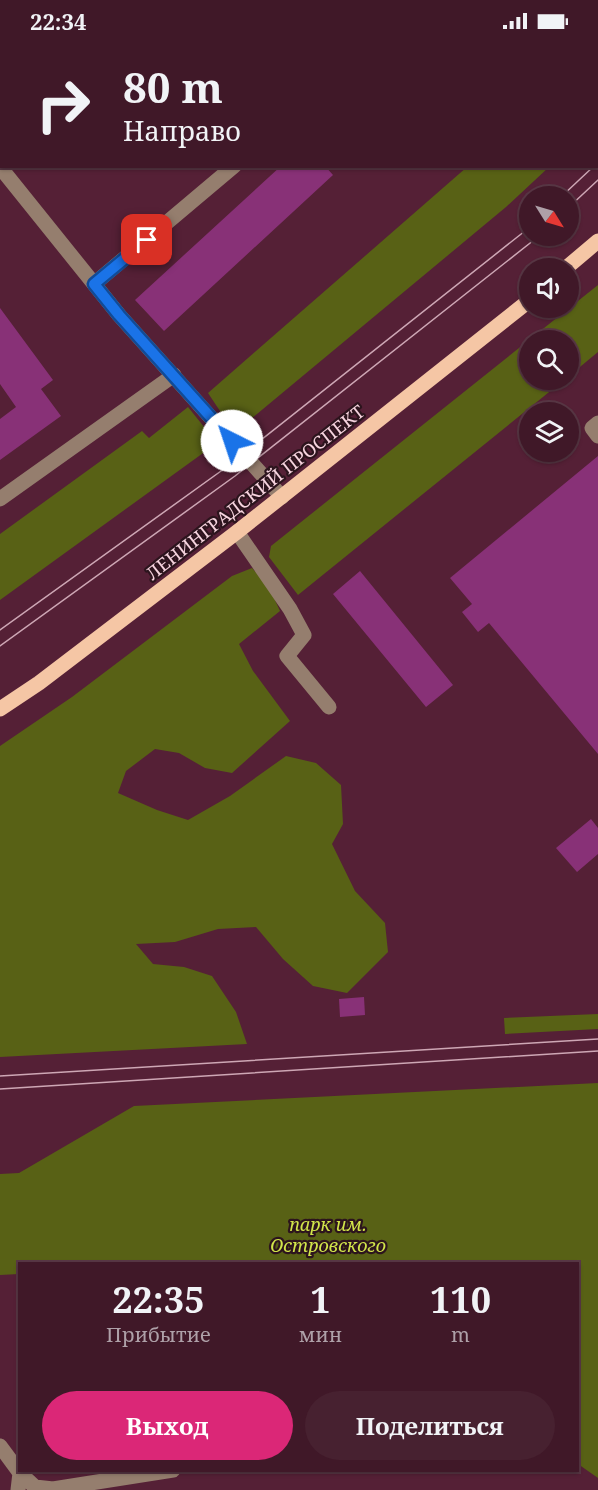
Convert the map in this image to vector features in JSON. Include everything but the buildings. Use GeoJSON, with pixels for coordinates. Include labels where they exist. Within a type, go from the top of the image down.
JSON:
{"type":"FeatureCollection","features":[{"type":"Feature","properties":{"kind":"main road"},"geometry":{"type":"LineString","coordinates":[[578,258],[598,241]]}},
{"type":"Feature","properties":{"kind":"main road","name":"ЛЕНИНГРАДСКИЙ ПРОСПЕКТ"},"geometry":{"type":"LineString","coordinates":[[0,709],[39,683],[237,532],[519,309]]}},
{"type":"Feature","properties":{"kind":"street"},"geometry":{"type":"LineString","coordinates":[[1,168],[119,315],[282,496]]}},
{"type":"Feature","properties":{"kind":"street"},"geometry":{"type":"LineString","coordinates":[[94,284],[232,168]]}},
{"type":"Feature","properties":{"kind":"street"},"geometry":{"type":"LineString","coordinates":[[0,500],[174,375]]}},
{"type":"Feature","properties":{"kind":"street"},"geometry":{"type":"LineString","coordinates":[[598,423],[592,428],[598,436]]}},
{"type":"Feature","properties":{"kind":"street"},"geometry":{"type":"LineString","coordinates":[[237,532],[290,609],[304,635],[287,656],[329,707]]}},
{"type":"Feature","properties":{"kind":"street"},"geometry":{"type":"LineString","coordinates":[[0,1446],[18,1470]]}},
{"type":"Feature","properties":{"kind":"street"},"geometry":{"type":"LineString","coordinates":[[20,1473],[35,1487],[53,1489],[159,1472]]}},
{"type":"Feature","properties":{"kind":"street"},"geometry":{"type":"LineString","coordinates":[[18,1490],[20,1473]]}},
{"type":"Feature","properties":{"kind":"green space"},"geometry":{"type":"Polygon","coordinates":[[[466,168],[548,168],[529,186],[519,186],[519,195],[506,207],[239,429],[220,411],[208,393],[466,168]]]}},
{"type":"Feature","properties":{"kind":"green space"},"geometry":{"type":"Polygon","coordinates":[[[598,285],[598,352],[579,368],[579,330],[542,330],[557,318],[579,318],[579,300],[598,285]]]}},
{"type":"Feature","properties":{"kind":"green space"},"geometry":{"type":"Polygon","coordinates":[[[519,348],[519,390],[552,390],[537,402],[519,402],[519,416],[298,595],[269,557],[271,546],[519,348]]]}},
{"type":"Feature","properties":{"kind":"green space"},"geometry":{"type":"Polygon","coordinates":[[[188,407],[217,443],[0,600],[0,534],[142,431],[149,438],[188,407]]]}},
{"type":"Feature","properties":{"kind":"green space"},"geometry":{"type":"Polygon","coordinates":[[[252,568],[269,587],[280,611],[239,644],[253,671],[290,721],[232,773],[205,768],[179,753],[155,749],[126,771],[118,793],[157,810],[188,820],[230,796],[286,756],[316,763],[341,785],[343,824],[332,844],[355,891],[385,923],[388,952],[347,993],[313,986],[283,959],[256,927],[218,929],[175,942],[136,944],[153,964],[184,967],[212,976],[236,1012],[247,1044],[0,1057],[0,746],[72,697],[232,576],[252,568]]]}},
{"type":"Feature","properties":{"kind":"green space"},"geometry":{"type":"Polygon","coordinates":[[[598,1014],[598,1029],[505,1034],[504,1018],[598,1014]]]}},
{"type":"Feature","properties":{"kind":"green space","name":"парк им. Островского"},"geometry":{"type":"Polygon","coordinates":[[[598,1083],[598,1478],[579,1465],[579,1262],[18,1262],[18,1274],[0,1275],[0,1174],[19,1173],[134,1106],[598,1083]]]}},
{"type":"Feature","properties":{"kind":"tram line"},"geometry":{"type":"LineString","coordinates":[[573,186],[592,168]]}},
{"type":"Feature","properties":{"kind":"tram line"},"geometry":{"type":"LineString","coordinates":[[579,198],[598,180]]}},
{"type":"Feature","properties":{"kind":"tram line"},"geometry":{"type":"LineString","coordinates":[[0,630],[228,466],[519,236]]}},
{"type":"Feature","properties":{"kind":"tram line"},"geometry":{"type":"LineString","coordinates":[[0,646],[235,476],[526,246]]}},
{"type":"Feature","properties":{"kind":"tram line"},"geometry":{"type":"LineString","coordinates":[[0,1076],[598,1039]]}},
{"type":"Feature","properties":{"kind":"tram line"},"geometry":{"type":"LineString","coordinates":[[0,1089],[598,1051]]}},
{"type":"Feature","properties":{"kind":"route"},"geometry":{"type":"LineString","coordinates":[[147,240],[94,284],[232,441]]}}]}
